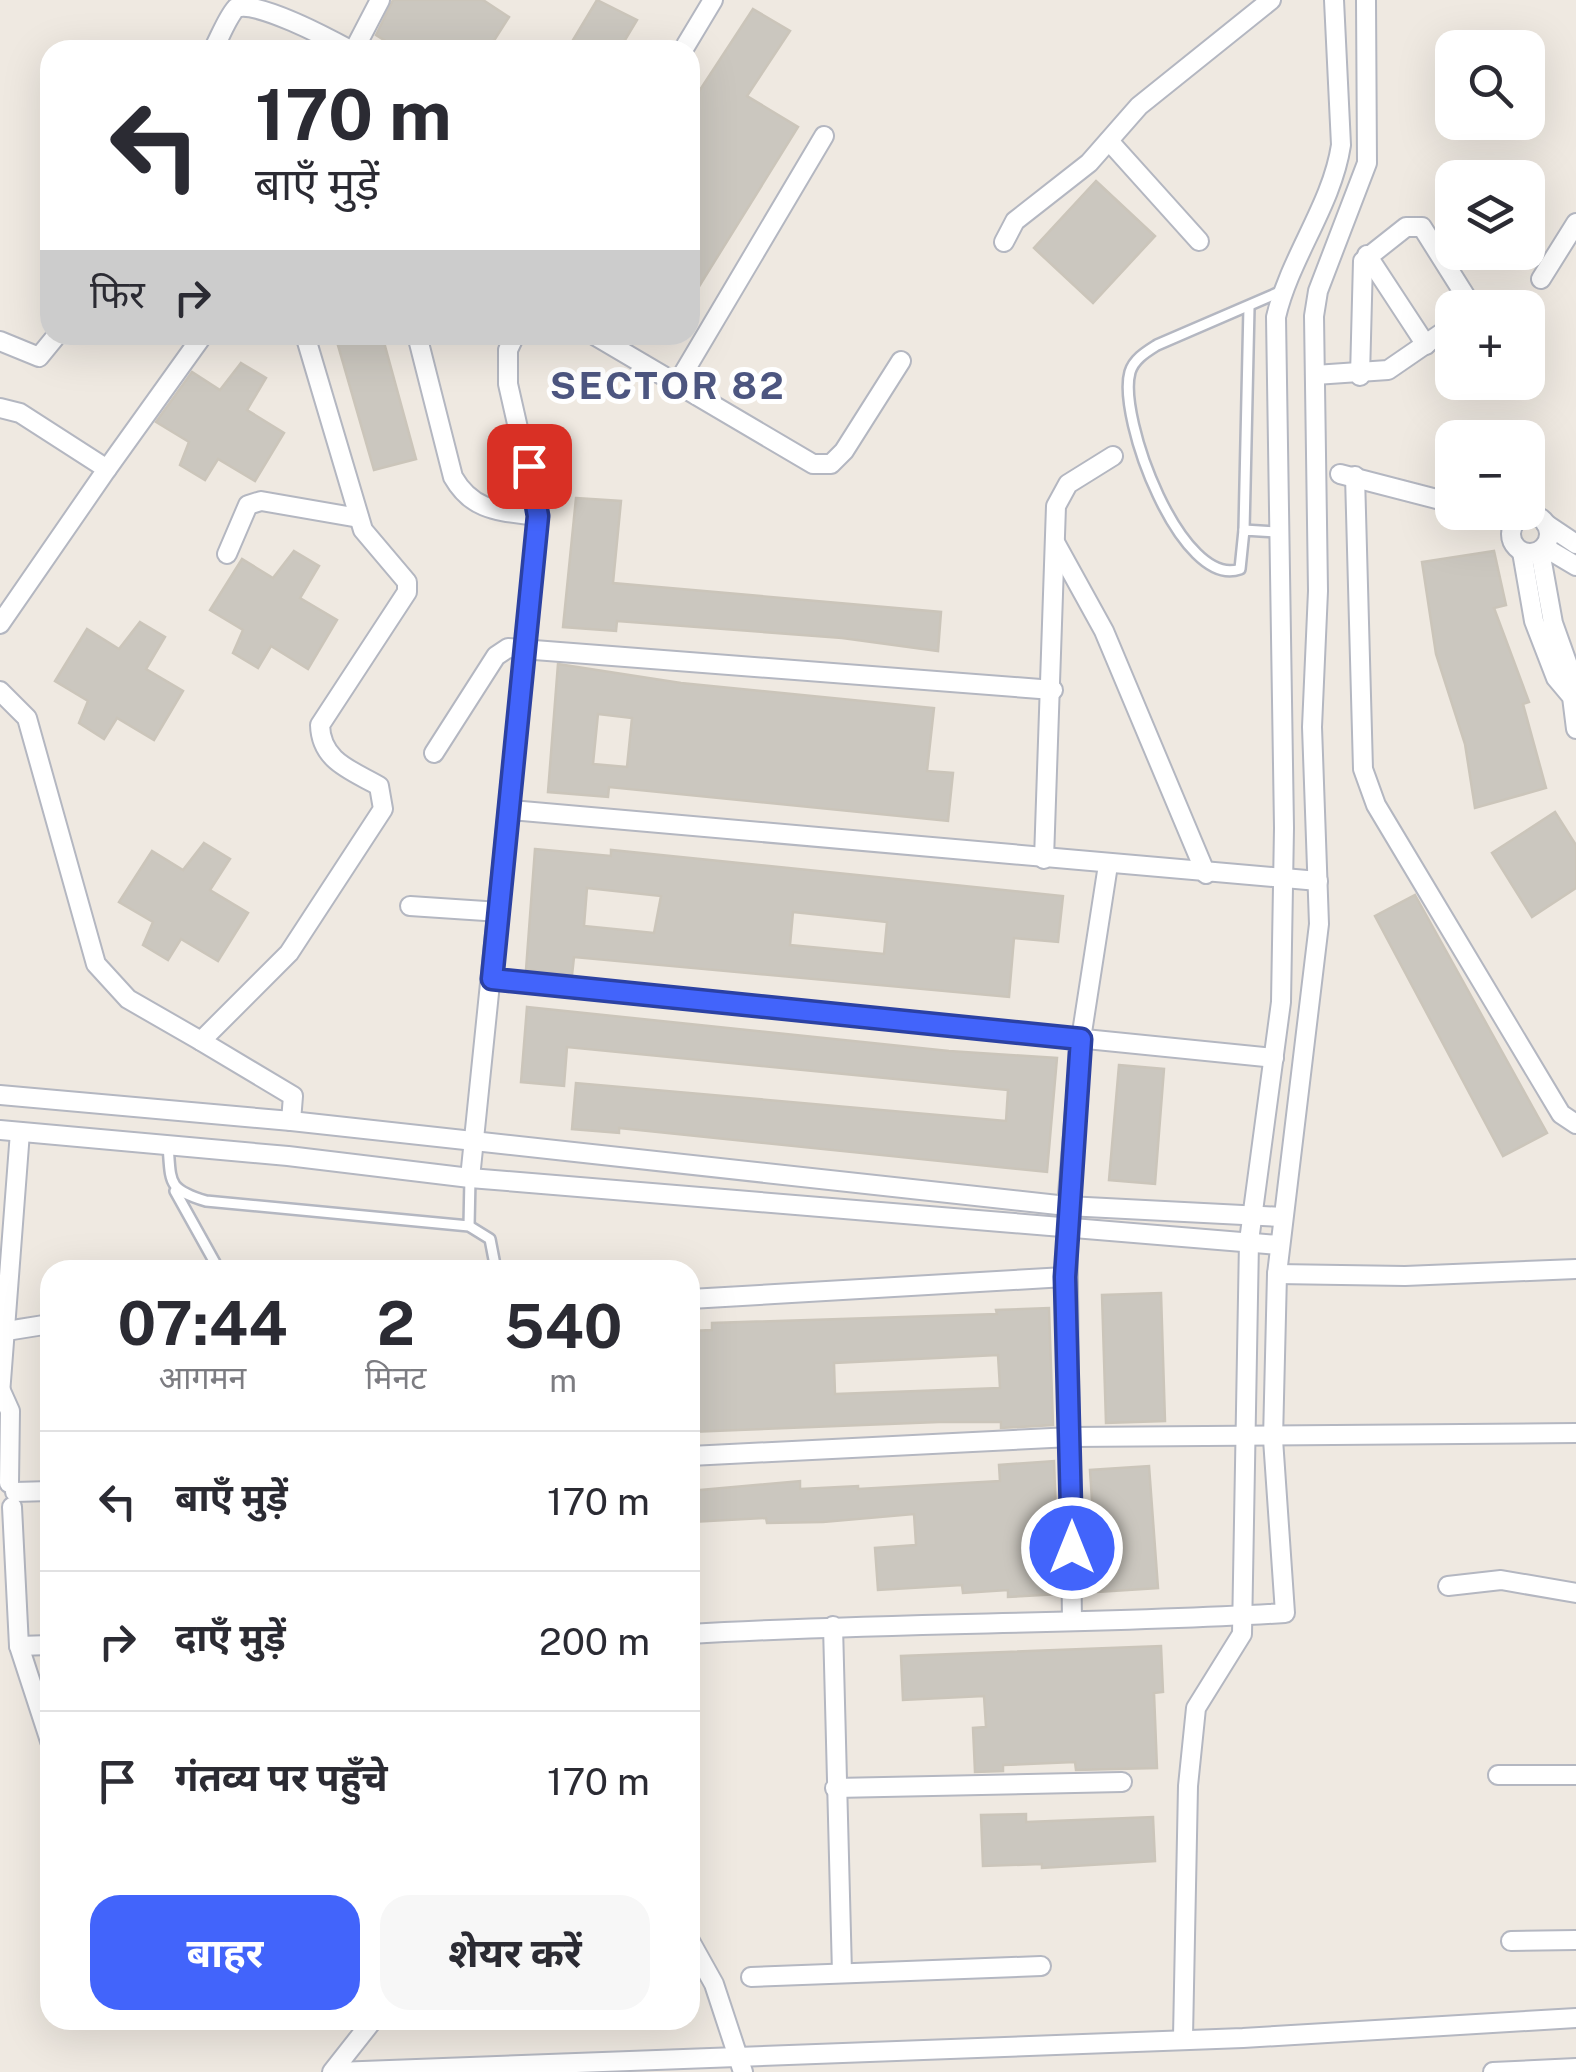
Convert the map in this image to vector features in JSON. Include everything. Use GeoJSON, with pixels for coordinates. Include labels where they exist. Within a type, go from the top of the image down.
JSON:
{"type":"FeatureCollection","features":[{"type":"Feature","properties":{"kind":"street"},"geometry":{"type":"LineString","coordinates":[[219,40],[237,7],[251,0],[280,5],[336,40]]}},
{"type":"Feature","properties":{"kind":"street"},"geometry":{"type":"LineString","coordinates":[[358,40],[380,0]]}},
{"type":"Feature","properties":{"kind":"street"},"geometry":{"type":"LineString","coordinates":[[689,40],[713,0]]}},
{"type":"Feature","properties":{"kind":"street"},"geometry":{"type":"LineString","coordinates":[[1004,242],[1015,221],[1090,163],[1139,106],[1271,0]]}},
{"type":"Feature","properties":{"kind":"street"},"geometry":{"type":"LineString","coordinates":[[1183,2037],[1188,1786],[1196,1708],[1242,1634],[1249,1241],[1281,1002],[1284,881],[1276,316],[1282,291],[1337,168],[1341,144],[1334,0]]}},
{"type":"Feature","properties":{"kind":"street"},"geometry":{"type":"LineString","coordinates":[[700,1633],[1285,1612],[1274,1439],[1277,1274],[1319,924],[1312,727],[1318,591],[1318,291],[1367,163],[1366,0]]}},
{"type":"Feature","properties":{"kind":"street"},"geometry":{"type":"LineString","coordinates":[[677,384],[824,136]]}},
{"type":"Feature","properties":{"kind":"street"},"geometry":{"type":"LineString","coordinates":[[1109,141],[1198,242]]}},
{"type":"Feature","properties":{"kind":"street"},"geometry":{"type":"LineString","coordinates":[[1337,168],[1367,163]]}},
{"type":"Feature","properties":{"kind":"street"},"geometry":{"type":"LineString","coordinates":[[1540,279],[1576,223]]}},
{"type":"Feature","properties":{"kind":"street"},"geometry":{"type":"LineString","coordinates":[[1360,376],[1363,261],[1367,255],[1406,227],[1422,226],[1462,290]]}},
{"type":"Feature","properties":{"kind":"street"},"geometry":{"type":"LineString","coordinates":[[1367,255],[1426,344]]}},
{"type":"Feature","properties":{"kind":"street"},"geometry":{"type":"LineString","coordinates":[[1315,375],[1360,376],[1388,370],[1435,338]]}},
{"type":"Feature","properties":{"kind":"street"},"geometry":{"type":"LineString","coordinates":[[0,341],[39,358],[49,345]]}},
{"type":"Feature","properties":{"kind":"street"},"geometry":{"type":"LineString","coordinates":[[0,624],[196,345]]}},
{"type":"Feature","properties":{"kind":"street"},"geometry":{"type":"LineString","coordinates":[[208,1045],[289,953],[383,808],[379,786],[329,758],[320,742],[320,726],[407,592],[403,572],[374,547],[360,518],[308,345]]}},
{"type":"Feature","properties":{"kind":"street"},"geometry":{"type":"LineString","coordinates":[[420,345],[453,478],[464,496],[482,508],[538,516]]}},
{"type":"Feature","properties":{"kind":"street"},"geometry":{"type":"LineString","coordinates":[[470,1178],[511,810],[538,516],[508,384],[510,345]]}},
{"type":"Feature","properties":{"kind":"street"},"geometry":{"type":"LineString","coordinates":[[611,345],[813,464],[831,464],[844,451],[901,361]]}},
{"type":"Feature","properties":{"kind":"street"},"geometry":{"type":"LineString","coordinates":[[0,408],[20,413],[107,469]]}},
{"type":"Feature","properties":{"kind":"street"},"geometry":{"type":"LineString","coordinates":[[1044,859],[1053,690],[1056,506],[1068,484],[1113,456]]}},
{"type":"Feature","properties":{"kind":"street"},"geometry":{"type":"LineString","coordinates":[[1435,498],[1348,475],[1363,769],[1376,805],[1561,1114],[1576,1124]]}},
{"type":"Feature","properties":{"kind":"street"},"geometry":{"type":"LineString","coordinates":[[227,554],[248,505],[261,502],[360,518]]}},
{"type":"Feature","properties":{"kind":"street"},"geometry":{"type":"LineString","coordinates":[[1576,544],[1546,524],[1535,550],[1534,622],[1556,678],[1572,697],[1576,729]]}},
{"type":"Feature","properties":{"kind":"street"},"geometry":{"type":"LineString","coordinates":[[1514,530],[1513,542],[1576,566]]}},
{"type":"Feature","properties":{"kind":"street"},"geometry":{"type":"LineString","coordinates":[[1056,543],[1104,631],[1206,874]]}},
{"type":"Feature","properties":{"kind":"street"},"geometry":{"type":"LineString","coordinates":[[434,753],[496,656],[508,648],[1053,690]]}},
{"type":"Feature","properties":{"kind":"street"},"geometry":{"type":"LineString","coordinates":[[0,691],[27,718],[96,964],[128,999],[293,1096],[291,1121]]}},
{"type":"Feature","properties":{"kind":"street"},"geometry":{"type":"LineString","coordinates":[[511,810],[1108,866],[1318,881]]}},
{"type":"Feature","properties":{"kind":"street"},"geometry":{"type":"LineString","coordinates":[[1072,1621],[1067,1206],[1081,1039],[1108,866]]}},
{"type":"Feature","properties":{"kind":"street"},"geometry":{"type":"LineString","coordinates":[[410,906],[500,912]]}},
{"type":"Feature","properties":{"kind":"street"},"geometry":{"type":"LineString","coordinates":[[492,979],[1274,1058]]}},
{"type":"Feature","properties":{"kind":"street"},"geometry":{"type":"LineString","coordinates":[[0,1095],[291,1121],[1067,1206],[1282,1217]]}},
{"type":"Feature","properties":{"kind":"street"},"geometry":{"type":"LineString","coordinates":[[0,1130],[470,1178],[1279,1245]]}},
{"type":"Feature","properties":{"kind":"street"},"geometry":{"type":"LineString","coordinates":[[20,1132],[8,1156],[1,1393],[10,1411],[7,1495],[20,1646],[40,1709]]}},
{"type":"Feature","properties":{"kind":"street"},"geometry":{"type":"LineString","coordinates":[[1277,1274],[1406,1276],[1576,1269]]}},
{"type":"Feature","properties":{"kind":"street"},"geometry":{"type":"LineString","coordinates":[[700,1298],[1065,1277]]}},
{"type":"Feature","properties":{"kind":"street"},"geometry":{"type":"LineString","coordinates":[[3,1332],[40,1326]]}},
{"type":"Feature","properties":{"kind":"street"},"geometry":{"type":"LineString","coordinates":[[700,1456],[1071,1438],[1274,1439],[1576,1433]]}},
{"type":"Feature","properties":{"kind":"street"},"geometry":{"type":"LineString","coordinates":[[7,1495],[40,1492]]}},
{"type":"Feature","properties":{"kind":"street"},"geometry":{"type":"LineString","coordinates":[[1448,1586],[1501,1580],[1576,1593]]}},
{"type":"Feature","properties":{"kind":"street"},"geometry":{"type":"LineString","coordinates":[[833,1626],[834,1788],[842,1973]]}},
{"type":"Feature","properties":{"kind":"street"},"geometry":{"type":"LineString","coordinates":[[20,1646],[40,1645]]}},
{"type":"Feature","properties":{"kind":"street"},"geometry":{"type":"LineString","coordinates":[[1498,1775],[1576,1775]]}},
{"type":"Feature","properties":{"kind":"street"},"geometry":{"type":"LineString","coordinates":[[834,1788],[1122,1782]]}},
{"type":"Feature","properties":{"kind":"street"},"geometry":{"type":"LineString","coordinates":[[1510,1941],[1576,1940]]}},
{"type":"Feature","properties":{"kind":"street"},"geometry":{"type":"LineString","coordinates":[[700,1959],[714,1984],[743,2072]]}},
{"type":"Feature","properties":{"kind":"street"},"geometry":{"type":"LineString","coordinates":[[751,1977],[1041,1966]]}},
{"type":"Feature","properties":{"kind":"street"},"geometry":{"type":"LineString","coordinates":[[334,2072],[1183,2037],[1243,2038],[1576,2018]]}},
{"type":"Feature","properties":{"kind":"street"},"geometry":{"type":"LineString","coordinates":[[334,2072],[366,2030]]}},
{"type":"Feature","properties":{"kind":"street"},"geometry":{"type":"LineString","coordinates":[[1492,2072],[1576,2068]]}},
{"type":"Feature","properties":{"kind":"lane"},"geometry":{"type":"LineString","coordinates":[[1249,307],[1244,530],[1240,569],[1223,572],[1194,549],[1160,504],[1138,446],[1130,373],[1140,356],[1156,345],[1282,291]]}},
{"type":"Feature","properties":{"kind":"lane"},"geometry":{"type":"LineString","coordinates":[[1316,465],[1348,475]]}},
{"type":"Feature","properties":{"kind":"lane"},"geometry":{"type":"LineString","coordinates":[[1244,530],[1278,532]]}},
{"type":"Feature","properties":{"kind":"lane"},"geometry":{"type":"LineString","coordinates":[[168,1145],[174,1188],[214,1260]]}},
{"type":"Feature","properties":{"kind":"lane"},"geometry":{"type":"LineString","coordinates":[[469,1226],[470,1178]]}},
{"type":"Feature","properties":{"kind":"lane"},"geometry":{"type":"LineString","coordinates":[[174,1188],[206,1201],[469,1226],[490,1238],[494,1260]]}},
{"type":"Feature","properties":{"kind":"building"},"geometry":{"type":"Polygon","coordinates":[[[393,0],[483,0],[509,17],[494,40],[384,40],[376,35],[393,0]]]}},
{"type":"Feature","properties":{"kind":"building"},"geometry":{"type":"Polygon","coordinates":[[[597,0],[637,20],[625,40],[573,40],[597,0]]]}},
{"type":"Feature","properties":{"kind":"building"},"geometry":{"type":"Polygon","coordinates":[[[753,9],[790,31],[747,96],[798,127],[700,285],[700,90],[753,9]]]}},
{"type":"Feature","properties":{"kind":"building"},"geometry":{"type":"Polygon","coordinates":[[[1096,181],[1155,236],[1093,303],[1034,248],[1096,181]]]}},
{"type":"Feature","properties":{"kind":"building"},"geometry":{"type":"Polygon","coordinates":[[[338,345],[385,345],[416,459],[374,470],[338,345]]]}},
{"type":"Feature","properties":{"kind":"building"},"geometry":{"type":"Polygon","coordinates":[[[241,363],[266,378],[247,410],[284,433],[255,481],[218,459],[205,480],[180,465],[189,442],[156,422],[192,372],[220,390],[241,363]]]}},
{"type":"Feature","properties":{"kind":"building"},"geometry":{"type":"Polygon","coordinates":[[[576,498],[621,501],[613,583],[941,612],[938,651],[842,638],[617,621],[616,631],[563,627],[576,498]]]}},
{"type":"Feature","properties":{"kind":"building"},"geometry":{"type":"Polygon","coordinates":[[[294,551],[319,566],[300,598],[337,620],[308,669],[271,646],[258,668],[233,653],[243,630],[210,610],[242,559],[273,578],[294,551]]]}},
{"type":"Feature","properties":{"kind":"building"},"geometry":{"type":"Polygon","coordinates":[[[1494,551],[1506,605],[1494,608],[1529,702],[1523,704],[1546,788],[1475,808],[1465,744],[1436,654],[1422,562],[1494,551]]]}},
{"type":"Feature","properties":{"kind":"building"},"geometry":{"type":"Polygon","coordinates":[[[140,622],[165,637],[146,669],[183,691],[154,740],[117,718],[104,739],[79,723],[88,701],[55,681],[87,629],[119,649],[140,622]]]}},
{"type":"Feature","properties":{"kind":"building"},"geometry":{"type":"Polygon","coordinates":[[[558,664],[681,683],[934,708],[927,771],[953,773],[948,821],[609,787],[608,797],[548,792],[558,664]],[[598,714],[593,764],[627,767],[632,718],[598,714]]]}},
{"type":"Feature","properties":{"kind":"building"},"geometry":{"type":"Polygon","coordinates":[[[1555,812],[1576,845],[1576,888],[1532,917],[1492,853],[1555,812]]]}},
{"type":"Feature","properties":{"kind":"building"},"geometry":{"type":"Polygon","coordinates":[[[204,843],[230,859],[210,890],[248,913],[218,961],[181,939],[168,960],[143,945],[153,922],[119,902],[152,851],[183,870],[204,843]]]}},
{"type":"Feature","properties":{"kind":"building"},"geometry":{"type":"Polygon","coordinates":[[[535,849],[611,856],[611,850],[1063,896],[1058,942],[1014,938],[1009,997],[574,957],[572,975],[526,970],[535,849]],[[587,888],[584,926],[654,933],[661,896],[587,888]],[[793,912],[790,945],[884,954],[887,922],[793,912]]]}},
{"type":"Feature","properties":{"kind":"building"},"geometry":{"type":"Polygon","coordinates":[[[1415,895],[1547,1133],[1503,1156],[1375,916],[1415,895]]]}},
{"type":"Feature","properties":{"kind":"building"},"geometry":{"type":"Polygon","coordinates":[[[527,1007],[949,1051],[1057,1058],[1047,1172],[619,1128],[619,1133],[572,1129],[576,1083],[1006,1121],[1008,1090],[567,1047],[564,1086],[521,1082],[527,1007]]]}},
{"type":"Feature","properties":{"kind":"building"},"geometry":{"type":"Polygon","coordinates":[[[1119,1065],[1164,1069],[1155,1184],[1109,1180],[1119,1065]]]}},
{"type":"Feature","properties":{"kind":"building"},"geometry":{"type":"Polygon","coordinates":[[[1161,1293],[1165,1421],[1106,1423],[1102,1295],[1161,1293]]]}},
{"type":"Feature","properties":{"kind":"building"},"geometry":{"type":"Polygon","coordinates":[[[1049,1308],[1053,1425],[1001,1428],[1001,1422],[939,1422],[700,1432],[700,1331],[712,1330],[712,1323],[997,1314],[996,1310],[1049,1308]],[[998,1355],[834,1363],[835,1394],[1000,1388],[998,1355]]]}},
{"type":"Feature","properties":{"kind":"building"},"geometry":{"type":"Polygon","coordinates":[[[1054,1461],[1059,1594],[1008,1597],[1008,1590],[963,1593],[962,1585],[878,1590],[875,1548],[916,1545],[914,1514],[823,1522],[767,1523],[766,1518],[700,1522],[700,1490],[800,1481],[800,1489],[858,1489],[1000,1481],[999,1465],[1054,1461]]]}},
{"type":"Feature","properties":{"kind":"building"},"geometry":{"type":"Polygon","coordinates":[[[1149,1466],[1158,1588],[1098,1592],[1090,1470],[1149,1466]]]}},
{"type":"Feature","properties":{"kind":"building"},"geometry":{"type":"Polygon","coordinates":[[[1161,1646],[1163,1692],[1154,1693],[1157,1768],[1076,1770],[1075,1762],[1003,1765],[1003,1771],[975,1772],[973,1728],[986,1727],[984,1696],[903,1700],[901,1656],[1161,1646]]]}},
{"type":"Feature","properties":{"kind":"building"},"geometry":{"type":"Polygon","coordinates":[[[1026,1814],[1026,1822],[1153,1817],[1155,1861],[1042,1868],[1042,1864],[983,1866],[981,1815],[1026,1814]]]}},
{"type":"Feature","properties":{"kind":"district","name":"SECTOR 82"},"geometry":{"type":"Point","coordinates":[668,386]}},
{"type":"Feature","properties":{"kind":"route"},"geometry":{"type":"LineString","coordinates":[[529,466],[538,516],[492,979],[1081,1039],[1065,1277],[1072,1548]]}}]}
